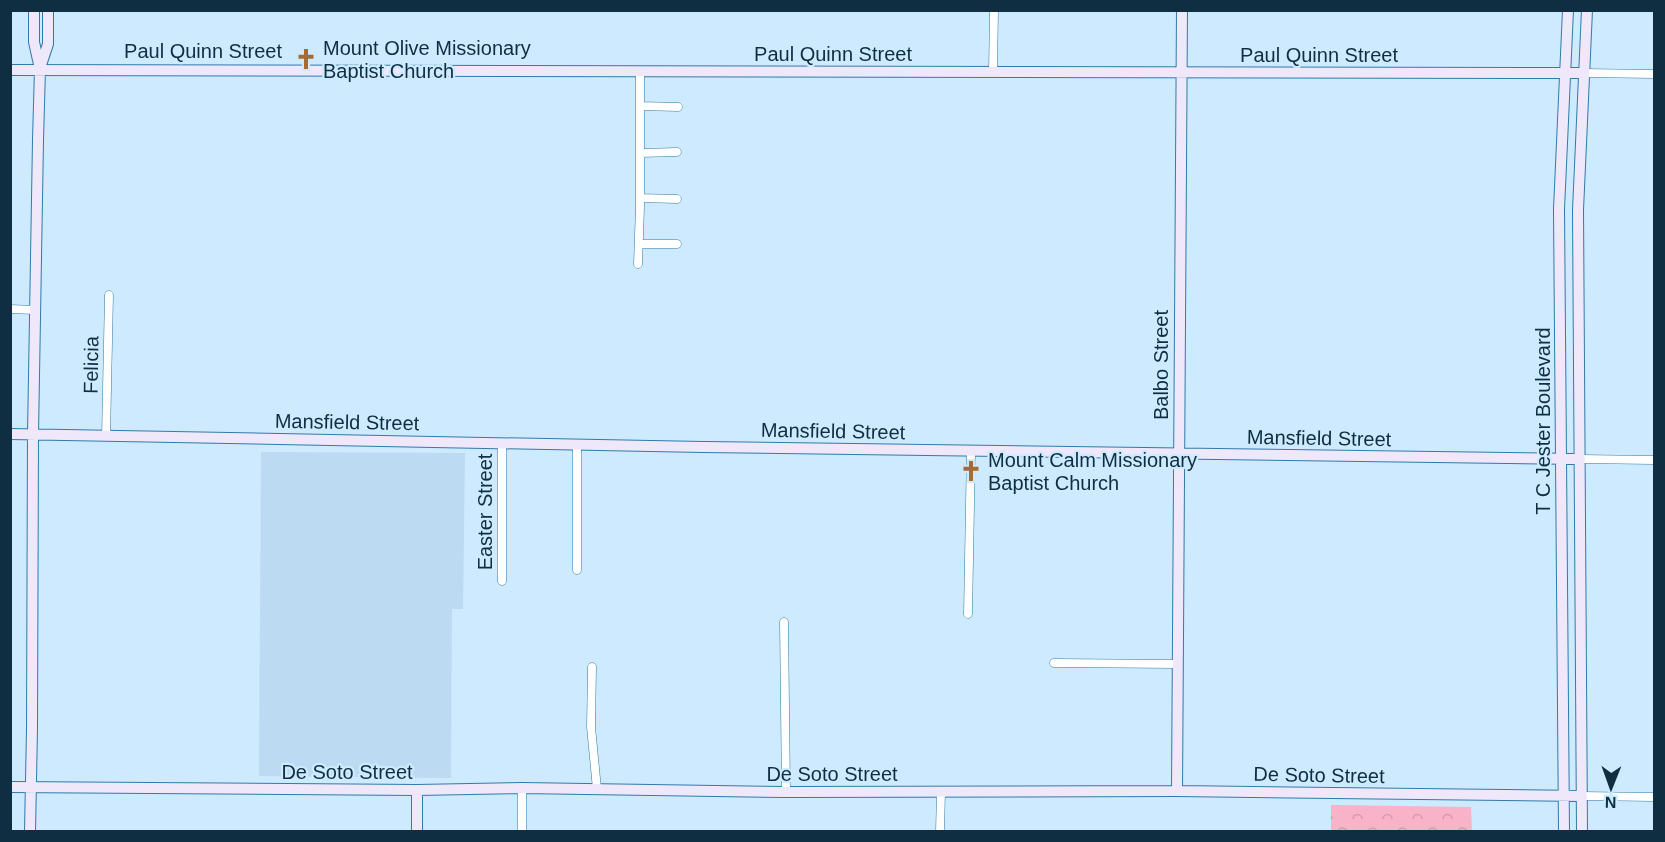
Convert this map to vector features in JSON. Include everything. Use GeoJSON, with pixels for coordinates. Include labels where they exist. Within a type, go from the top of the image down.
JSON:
{"type":"FeatureCollection","features":[{"type":"Feature","properties":{"kind":"street"},"geometry":{"type":"LineString","coordinates":[[30,831],[33,435],[40,69],[34,42],[34,10]]}},
{"type":"Feature","properties":{"kind":"street"},"geometry":{"type":"LineString","coordinates":[[40,69],[48,44],[48,10]]}},
{"type":"Feature","properties":{"kind":"street"},"geometry":{"type":"LineString","coordinates":[[993,72],[994,10]]}},
{"type":"Feature","properties":{"kind":"street","name":"Balbo Street"},"geometry":{"type":"LineString","coordinates":[[1177,791],[1182,10]]}},
{"type":"Feature","properties":{"kind":"street","name":"T C Jester Boulevard"},"geometry":{"type":"LineString","coordinates":[[1564,831],[1558,209],[1568,10]]}},
{"type":"Feature","properties":{"kind":"street","name":"T C Jester Boulevard"},"geometry":{"type":"LineString","coordinates":[[1582,831],[1578,210],[1587,10]]}},
{"type":"Feature","properties":{"kind":"street","name":"Paul Quinn Street"},"geometry":{"type":"LineString","coordinates":[[10,70],[1654,74]]}},
{"type":"Feature","properties":{"kind":"street"},"geometry":{"type":"LineString","coordinates":[[638,264],[640,72]]}},
{"type":"Feature","properties":{"kind":"street"},"geometry":{"type":"LineString","coordinates":[[640,106],[678,107]]}},
{"type":"Feature","properties":{"kind":"street"},"geometry":{"type":"LineString","coordinates":[[640,153],[677,152]]}},
{"type":"Feature","properties":{"kind":"street"},"geometry":{"type":"LineString","coordinates":[[640,198],[677,199]]}},
{"type":"Feature","properties":{"kind":"street"},"geometry":{"type":"LineString","coordinates":[[1558,209],[1578,210]]}},
{"type":"Feature","properties":{"kind":"street"},"geometry":{"type":"LineString","coordinates":[[639,244],[677,244]]}},
{"type":"Feature","properties":{"kind":"street","name":"Felicia"},"geometry":{"type":"LineString","coordinates":[[106,436],[109,295]]}},
{"type":"Feature","properties":{"kind":"street"},"geometry":{"type":"LineString","coordinates":[[10,309],[35,310]]}},
{"type":"Feature","properties":{"kind":"street"},"geometry":{"type":"LineString","coordinates":[[1560,335],[1579,335]]}},
{"type":"Feature","properties":{"kind":"street","name":"Mansfield Street"},"geometry":{"type":"LineString","coordinates":[[10,434],[971,451],[1654,460]]}},
{"type":"Feature","properties":{"kind":"street","name":"Easter Street"},"geometry":{"type":"LineString","coordinates":[[502,443],[502,581]]}},
{"type":"Feature","properties":{"kind":"street"},"geometry":{"type":"LineString","coordinates":[[577,444],[577,570]]}},
{"type":"Feature","properties":{"kind":"street"},"geometry":{"type":"LineString","coordinates":[[968,614],[971,451]]}},
{"type":"Feature","properties":{"kind":"street"},"geometry":{"type":"LineString","coordinates":[[1562,570],[1581,570]]}},
{"type":"Feature","properties":{"kind":"street"},"geometry":{"type":"LineString","coordinates":[[784,622],[786,792]]}},
{"type":"Feature","properties":{"kind":"street"},"geometry":{"type":"LineString","coordinates":[[1054,663],[1177,664]]}},
{"type":"Feature","properties":{"kind":"street"},"geometry":{"type":"LineString","coordinates":[[592,667],[591,727],[597,789]]}},
{"type":"Feature","properties":{"kind":"street"},"geometry":{"type":"LineString","coordinates":[[1563,684],[1581,684]]}},
{"type":"Feature","properties":{"kind":"street","name":"De Soto Street"},"geometry":{"type":"LineString","coordinates":[[10,787],[417,790],[522,788],[786,792],[1177,791],[1654,797]]}},
{"type":"Feature","properties":{"kind":"street"},"geometry":{"type":"LineString","coordinates":[[522,788],[522,831]]}},
{"type":"Feature","properties":{"kind":"street"},"geometry":{"type":"LineString","coordinates":[[417,790],[417,831]]}},
{"type":"Feature","properties":{"kind":"street"},"geometry":{"type":"LineString","coordinates":[[940,831],[941,791]]}},
{"type":"Feature","properties":{"kind":"shaded area"},"geometry":{"type":"Polygon","coordinates":[[[261,452],[465,453],[463,609],[452,609],[451,778],[259,776],[261,452]]]}},
{"type":"Feature","properties":{"kind":"green space"},"geometry":{"type":"Polygon","coordinates":[[[1331,805],[1471,807],[1472,831],[1331,831],[1331,805]]]}},
{"type":"Feature","properties":{"kind":"place","name":"Mount Olive Missionary Baptist Church"},"geometry":{"type":"Point","coordinates":[306,59]}},
{"type":"Feature","properties":{"kind":"place","name":"Mount Calm Missionary Baptist Church"},"geometry":{"type":"Point","coordinates":[971,471]}}]}
